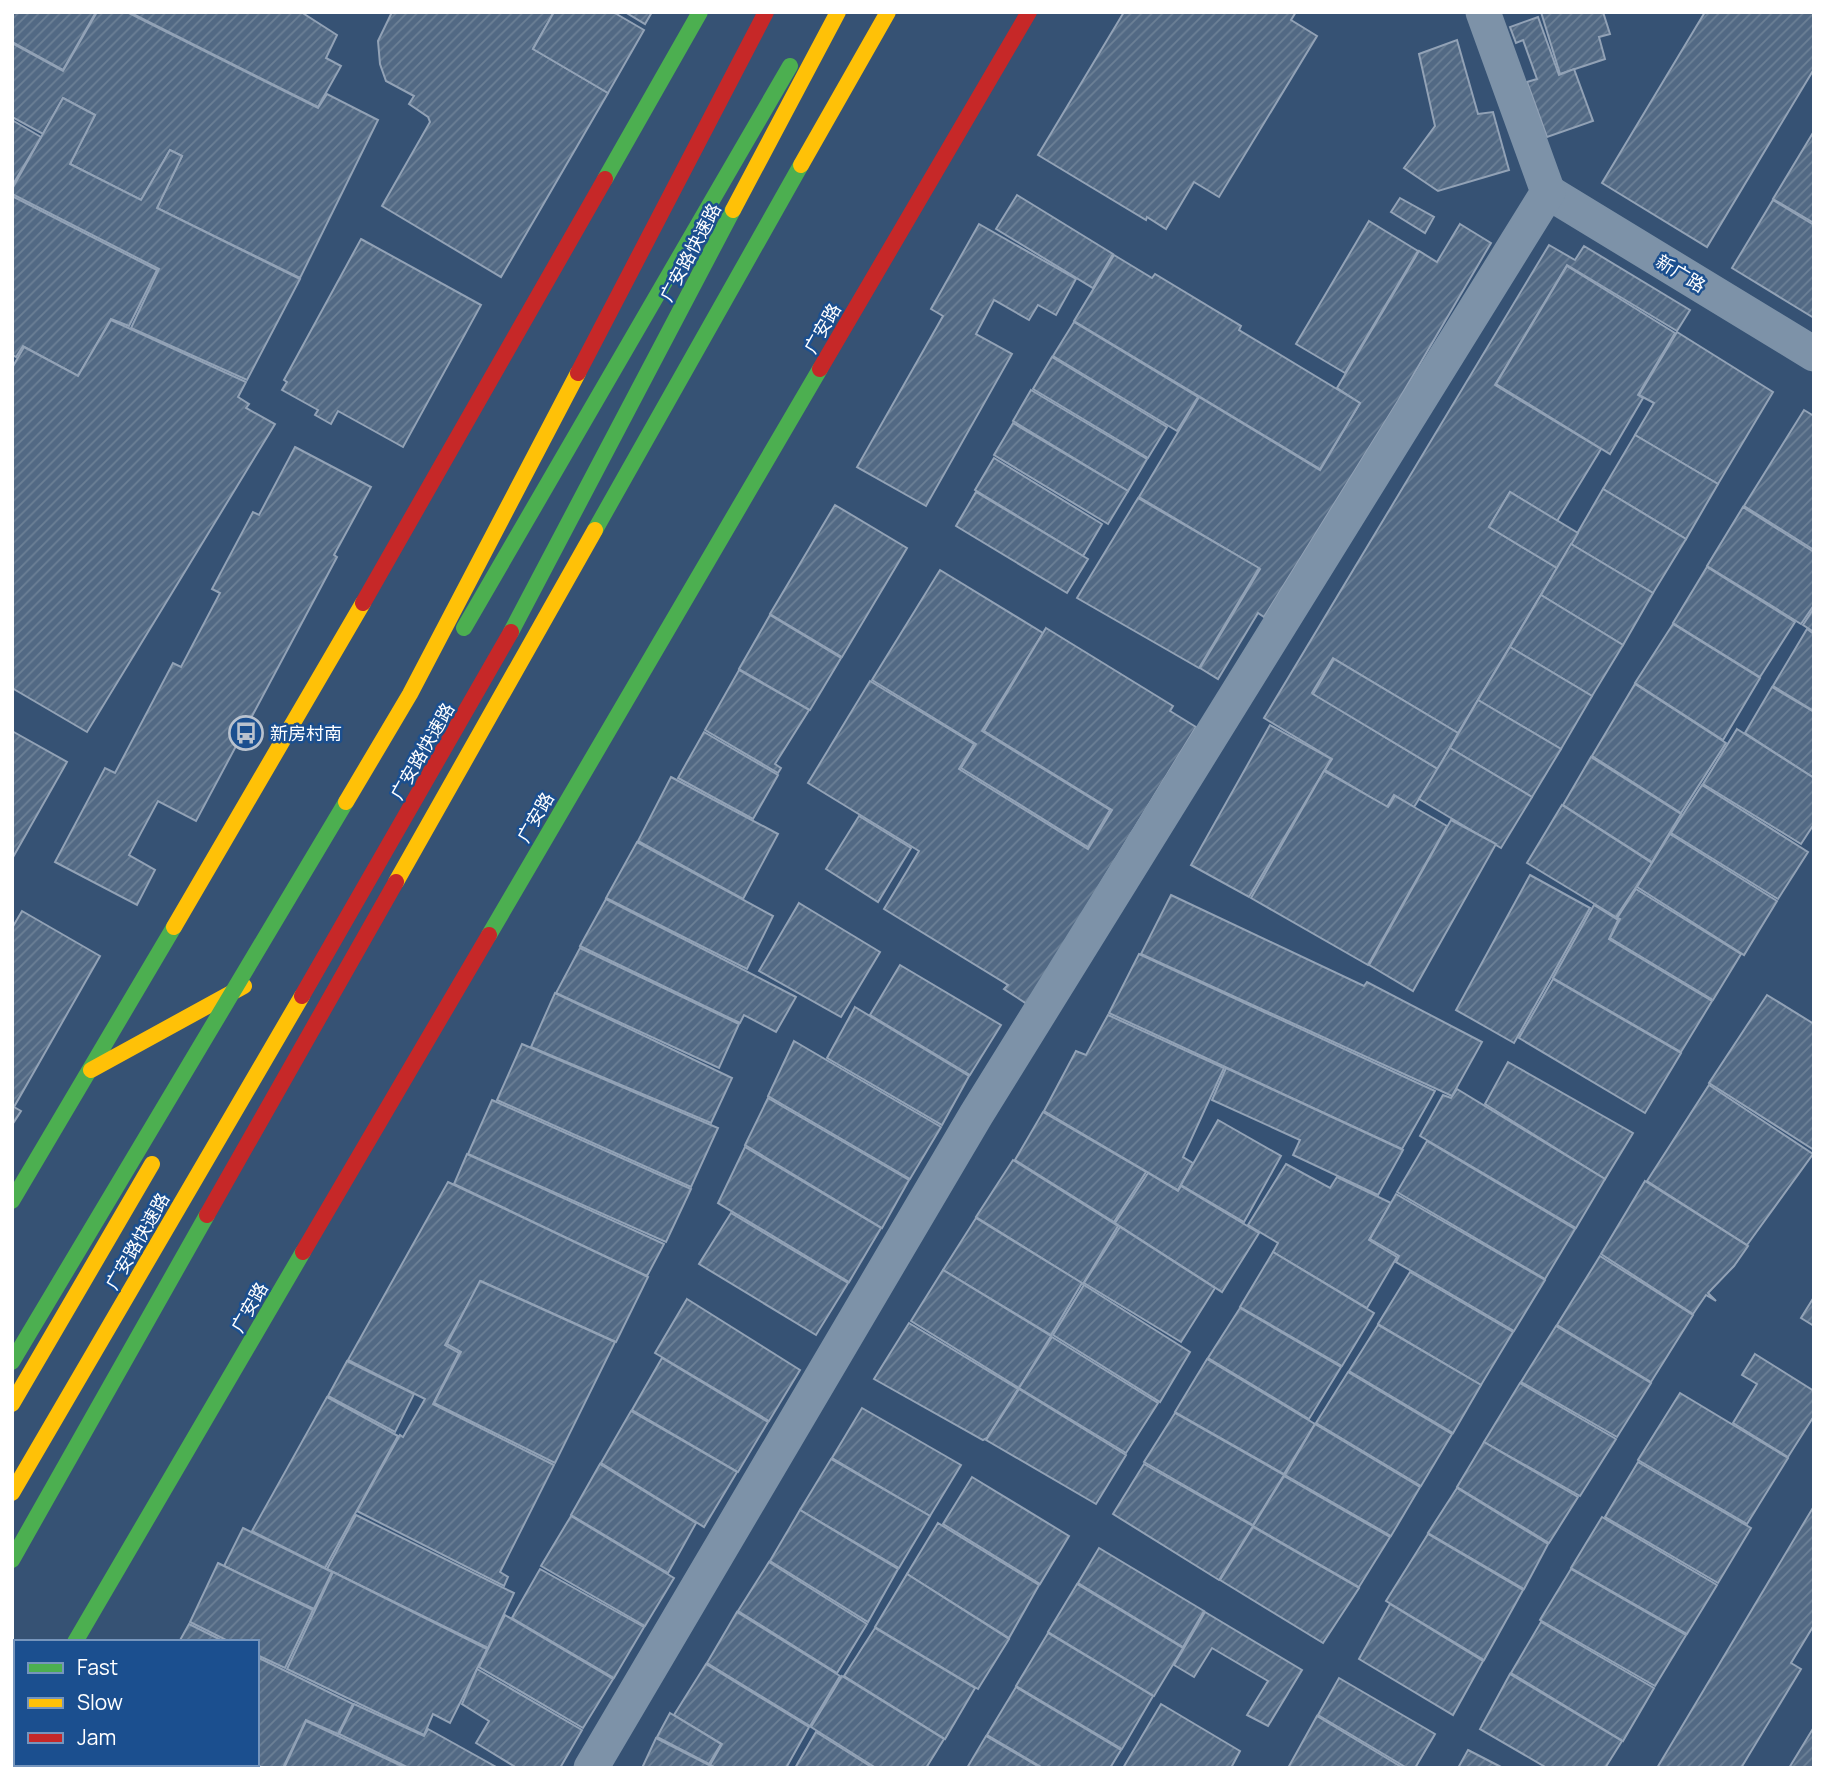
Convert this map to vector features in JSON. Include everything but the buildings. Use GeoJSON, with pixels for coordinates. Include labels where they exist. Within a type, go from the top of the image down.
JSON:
{"type":"FeatureCollection","features":[{"type":"Feature","properties":{"kind":"main road"},"geometry":{"type":"LineString","coordinates":[[12,1201],[278,751],[701,12]]}},
{"type":"Feature","properties":{"kind":"main road"},"geometry":{"type":"LineString","coordinates":[[12,1362],[411,694],[766,12]]}},
{"type":"Feature","properties":{"kind":"main road"},"geometry":{"type":"LineString","coordinates":[[233,1024],[821,12]]}},
{"type":"Feature","properties":{"kind":"main road","name":"广安路快速路"},"geometry":{"type":"LineString","coordinates":[[12,1493],[489,674],[838,12]]}},
{"type":"Feature","properties":{"kind":"main road"},"geometry":{"type":"LineString","coordinates":[[12,1560],[888,12]]}},
{"type":"Feature","properties":{"kind":"main road","name":"广安路"},"geometry":{"type":"LineString","coordinates":[[76,1640],[1029,12]]}},
{"type":"Feature","properties":{"kind":"main road"},"geometry":{"type":"LineString","coordinates":[[89,1071],[261,977]]}},
{"type":"Feature","properties":{"kind":"main road"},"geometry":{"type":"LineString","coordinates":[[12,1404],[157,1155]]}},
{"type":"Feature","properties":{"kind":"street"},"geometry":{"type":"LineString","coordinates":[[591,1768],[976,1115],[1548,192],[1483,12]]}},
{"type":"Feature","properties":{"kind":"street","name":"新广路"},"geometry":{"type":"LineString","coordinates":[[1548,192],[1814,354]]}},
{"type":"Feature","properties":{"kind":"traffic: fast"},"geometry":{"type":"LineString","coordinates":[[605,179],[700,12]]}},
{"type":"Feature","properties":{"kind":"traffic: fast"},"geometry":{"type":"LineString","coordinates":[[464,628],[790,66]]}},
{"type":"Feature","properties":{"kind":"traffic: fast"},"geometry":{"type":"LineString","coordinates":[[595,530],[801,165]]}},
{"type":"Feature","properties":{"kind":"traffic: fast"},"geometry":{"type":"LineString","coordinates":[[511,632],[733,210]]}},
{"type":"Feature","properties":{"kind":"traffic: fast"},"geometry":{"type":"LineString","coordinates":[[489,935],[820,369]]}},
{"type":"Feature","properties":{"kind":"traffic: fast"},"geometry":{"type":"LineString","coordinates":[[12,1362],[346,802]]}},
{"type":"Feature","properties":{"kind":"traffic: fast"},"geometry":{"type":"LineString","coordinates":[[12,1201],[174,927]]}},
{"type":"Feature","properties":{"kind":"traffic: fast"},"geometry":{"type":"LineString","coordinates":[[12,1560],[207,1215]]}},
{"type":"Feature","properties":{"kind":"traffic: fast"},"geometry":{"type":"LineString","coordinates":[[76,1640],[303,1252]]}},
{"type":"Feature","properties":{"kind":"traffic: slow"},"geometry":{"type":"LineString","coordinates":[[733,210],[838,12]]}},
{"type":"Feature","properties":{"kind":"traffic: slow"},"geometry":{"type":"LineString","coordinates":[[801,165],[888,12]]}},
{"type":"Feature","properties":{"kind":"traffic: slow"},"geometry":{"type":"LineString","coordinates":[[346,802],[410,694],[578,373]]}},
{"type":"Feature","properties":{"kind":"traffic: slow"},"geometry":{"type":"LineString","coordinates":[[396,882],[595,530]]}},
{"type":"Feature","properties":{"kind":"traffic: slow"},"geometry":{"type":"LineString","coordinates":[[174,927],[363,603]]}},
{"type":"Feature","properties":{"kind":"traffic: slow"},"geometry":{"type":"LineString","coordinates":[[91,1070],[244,986]]}},
{"type":"Feature","properties":{"kind":"traffic: slow"},"geometry":{"type":"LineString","coordinates":[[12,1493],[302,996]]}},
{"type":"Feature","properties":{"kind":"traffic: slow"},"geometry":{"type":"LineString","coordinates":[[12,1404],[152,1164]]}},
{"type":"Feature","properties":{"kind":"traffic: jam"},"geometry":{"type":"LineString","coordinates":[[578,373],[766,12]]}},
{"type":"Feature","properties":{"kind":"traffic: jam"},"geometry":{"type":"LineString","coordinates":[[820,369],[1029,12]]}},
{"type":"Feature","properties":{"kind":"traffic: jam"},"geometry":{"type":"LineString","coordinates":[[363,603],[605,179]]}},
{"type":"Feature","properties":{"kind":"traffic: jam"},"geometry":{"type":"LineString","coordinates":[[302,996],[511,632]]}},
{"type":"Feature","properties":{"kind":"traffic: jam"},"geometry":{"type":"LineString","coordinates":[[207,1215],[396,882]]}},
{"type":"Feature","properties":{"kind":"traffic: jam"},"geometry":{"type":"LineString","coordinates":[[303,1252],[489,935]]}},
{"type":"Feature","properties":{"kind":"place","name":"新房村南"},"geometry":{"type":"Point","coordinates":[246,733]}}]}
